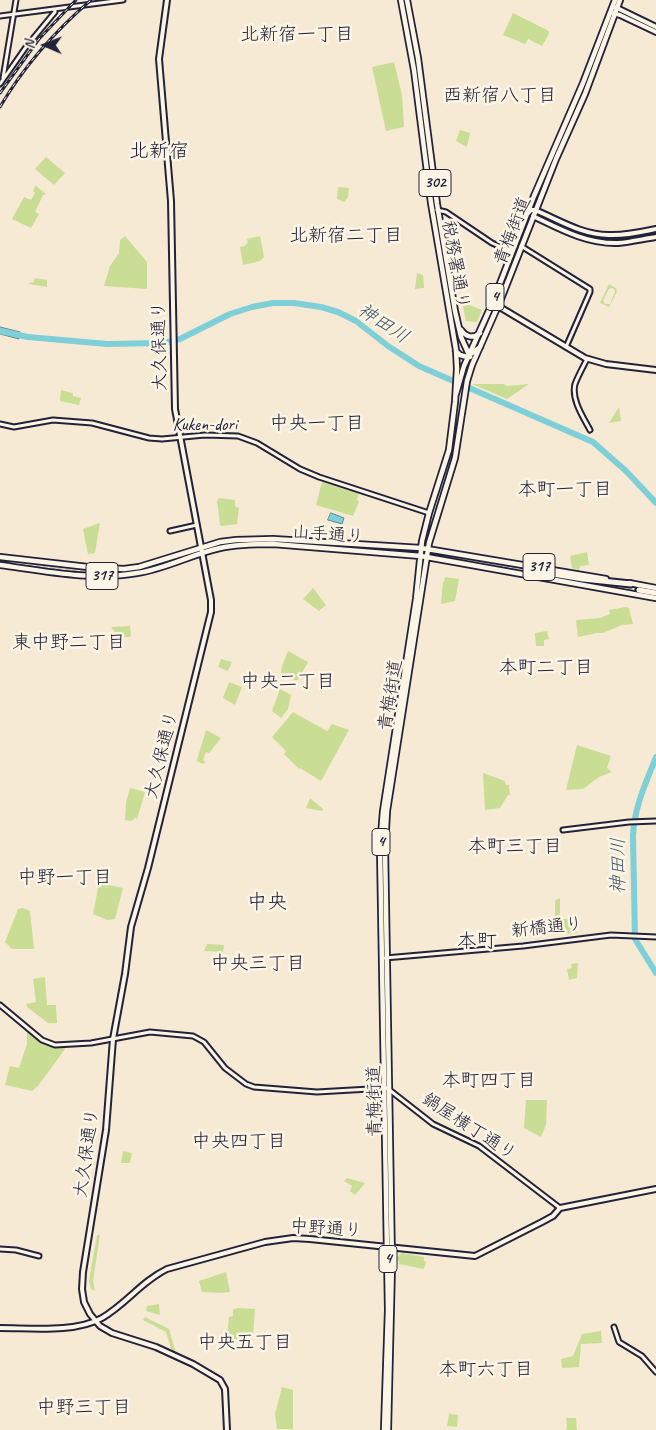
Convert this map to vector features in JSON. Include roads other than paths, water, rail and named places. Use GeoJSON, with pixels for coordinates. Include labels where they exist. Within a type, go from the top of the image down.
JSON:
{"type":"FeatureCollection","features":[{"type":"Feature","properties":{"kind":"highway"},"geometry":{"type":"LineString","coordinates":[[546,573],[631,584]]}},
{"type":"Feature","properties":{"kind":"highway"},"geometry":{"type":"LineString","coordinates":[[639,590],[656,593]]}},
{"type":"Feature","properties":{"kind":"main road","name":"大久保通り"},"geometry":{"type":"LineString","coordinates":[[95,1321],[84,1302],[82,1278],[106,1130],[113,1039],[126,974],[131,927],[148,868],[210,615],[211,600],[175,409],[171,201],[160,59],[167,0]]}},
{"type":"Feature","properties":{"kind":"main road","name":"税務署通り"},"geometry":{"type":"LineString","coordinates":[[401,0],[414,67],[432,210],[456,350],[458,378]]}},
{"type":"Feature","properties":{"kind":"main road","name":"税務署通り"},"geometry":{"type":"LineString","coordinates":[[407,0],[416,45],[438,211],[458,324],[472,365]]}},
{"type":"Feature","properties":{"kind":"main road","name":"青梅街道"},"geometry":{"type":"LineString","coordinates":[[615,0],[615,7]]}},
{"type":"Feature","properties":{"kind":"main road","name":"青梅街道"},"geometry":{"type":"LineString","coordinates":[[384,958],[380,850],[383,811],[416,599],[421,548],[429,513],[449,450],[455,396],[459,388],[467,381],[472,365],[498,307],[535,210],[585,94],[615,7],[620,0]]}},
{"type":"Feature","properties":{"kind":"main road"},"geometry":{"type":"LineString","coordinates":[[615,7],[656,27]]}},
{"type":"Feature","properties":{"kind":"main road"},"geometry":{"type":"LineString","coordinates":[[407,33],[410,31],[408,8]]}},
{"type":"Feature","properties":{"kind":"main road"},"geometry":{"type":"LineString","coordinates":[[613,13],[656,32]]}},
{"type":"Feature","properties":{"kind":"main road","name":"青梅街道"},"geometry":{"type":"LineString","coordinates":[[388,1430],[392,1305],[386,1088],[384,867],[387,812],[426,557],[435,519],[455,458],[458,378],[480,333],[527,214],[613,13]]}},
{"type":"Feature","properties":{"kind":"main road"},"geometry":{"type":"LineString","coordinates":[[414,67],[412,44],[416,45]]}},
{"type":"Feature","properties":{"kind":"main road"},"geometry":{"type":"LineString","coordinates":[[656,229],[624,235],[597,234],[576,228],[535,210],[531,210],[527,214],[583,239],[604,243],[656,237]]}},
{"type":"Feature","properties":{"kind":"main road"},"geometry":{"type":"LineString","coordinates":[[492,304],[587,358],[606,364],[656,370]]}},
{"type":"Feature","properties":{"kind":"main road"},"geometry":{"type":"LineString","coordinates":[[458,324],[463,333],[468,336],[474,337],[480,333]]}},
{"type":"Feature","properties":{"kind":"main road"},"geometry":{"type":"LineString","coordinates":[[456,350],[462,356],[469,356],[481,346]]}},
{"type":"Feature","properties":{"kind":"main road","name":"山手通り"},"geometry":{"type":"LineString","coordinates":[[0,557],[124,569],[161,561],[201,547],[236,540],[260,539],[421,548],[546,573],[656,598]]}},
{"type":"Feature","properties":{"kind":"main road","name":"山手通り"},"geometry":{"type":"LineString","coordinates":[[0,565],[81,575],[114,576],[151,570],[221,548],[254,544],[404,554],[546,573]]}},
{"type":"Feature","properties":{"kind":"main road"},"geometry":{"type":"LineString","coordinates":[[404,547],[404,554]]}},
{"type":"Feature","properties":{"kind":"main road"},"geometry":{"type":"LineString","coordinates":[[631,584],[656,588]]}},
{"type":"Feature","properties":{"kind":"main road","name":"中野通り"},"geometry":{"type":"LineString","coordinates":[[0,1328],[74,1327],[95,1321],[166,1269],[255,1244],[295,1238],[477,1256],[553,1216],[560,1208],[656,1189]]}},
{"type":"Feature","properties":{"kind":"main road","name":"青梅街道"},"geometry":{"type":"LineString","coordinates":[[384,1430],[390,1247]]}},
{"type":"Feature","properties":{"kind":"main road"},"geometry":{"type":"LineString","coordinates":[[95,1321],[110,1332],[153,1345],[194,1364],[220,1380],[225,1389],[227,1430]]}},
{"type":"Feature","properties":{"kind":"street"},"geometry":{"type":"LineString","coordinates":[[3,80],[16,0]]}},
{"type":"Feature","properties":{"kind":"street"},"geometry":{"type":"LineString","coordinates":[[0,16],[123,0]]}},
{"type":"Feature","properties":{"kind":"street"},"geometry":{"type":"LineString","coordinates":[[0,84],[26,47],[55,12],[55,8]]}},
{"type":"Feature","properties":{"kind":"street"},"geometry":{"type":"LineString","coordinates":[[432,210],[446,212],[492,243],[512,252]]}},
{"type":"Feature","properties":{"kind":"street"},"geometry":{"type":"LineString","coordinates":[[521,246],[590,289],[566,346]]}},
{"type":"Feature","properties":{"kind":"street"},"geometry":{"type":"LineString","coordinates":[[587,358],[576,383],[575,390],[579,410],[590,430]]}},
{"type":"Feature","properties":{"kind":"street","name":"Kuken-dori"},"geometry":{"type":"LineString","coordinates":[[0,424],[14,427],[53,420],[101,424],[149,438],[229,435],[249,439],[300,469],[319,477],[429,513]]}},
{"type":"Feature","properties":{"kind":"street"},"geometry":{"type":"LineString","coordinates":[[170,531],[197,525]]}},
{"type":"Feature","properties":{"kind":"street"},"geometry":{"type":"LineString","coordinates":[[563,830],[630,822],[656,821]]}},
{"type":"Feature","properties":{"kind":"street","name":"新橋通り"},"geometry":{"type":"LineString","coordinates":[[384,958],[523,946],[611,935],[656,937]]}},
{"type":"Feature","properties":{"kind":"street"},"geometry":{"type":"LineString","coordinates":[[0,1005],[47,1043],[66,1045],[150,1032],[193,1036],[204,1042],[225,1068],[246,1084],[254,1087],[317,1092],[386,1088]]}},
{"type":"Feature","properties":{"kind":"street","name":"鍋屋横丁通り"},"geometry":{"type":"LineString","coordinates":[[386,1088],[433,1124],[478,1146],[560,1208]]}},
{"type":"Feature","properties":{"kind":"street"},"geometry":{"type":"LineString","coordinates":[[0,1249],[16,1250],[39,1256]]}},
{"type":"Feature","properties":{"kind":"street"},"geometry":{"type":"LineString","coordinates":[[614,1327],[622,1344],[642,1356],[656,1372]]}},
{"type":"Feature","properties":{"kind":"water"},"geometry":{"type":"Polygon","coordinates":[[[0,327],[20,332],[19,339],[0,334],[0,327]]]}},
{"type":"Feature","properties":{"kind":"water"},"geometry":{"type":"Polygon","coordinates":[[[331,513],[344,518],[342,524],[328,520],[331,513]]]}},
{"type":"Feature","properties":{"kind":"waterway","name":"神田川"},"geometry":{"type":"LineString","coordinates":[[0,331],[28,337],[107,344],[163,343],[180,339],[230,314],[252,307],[273,303],[294,303],[321,307],[338,312],[356,321],[388,346],[419,366],[593,442],[626,471],[656,503]]}},
{"type":"Feature","properties":{"kind":"waterway","name":"神田川"},"geometry":{"type":"LineString","coordinates":[[656,757],[638,805],[633,836],[635,939],[656,973]]}},
{"type":"Feature","properties":{"kind":"tunnel"},"geometry":{"type":"LineString","coordinates":[[483,560],[495,564],[547,573]]}},
{"type":"Feature","properties":{"kind":"tunnel"},"geometry":{"type":"LineString","coordinates":[[20,566],[89,574]]}},
{"type":"Feature","properties":{"kind":"tunnel"},"geometry":{"type":"LineString","coordinates":[[582,583],[639,590]]}},
{"type":"Feature","properties":{"kind":"railway"},"geometry":{"type":"LineString","coordinates":[[0,93],[39,39],[76,0]]}},
{"type":"Feature","properties":{"kind":"railway"},"geometry":{"type":"LineString","coordinates":[[0,107],[19,77],[41,50],[91,0]]}},
{"type":"Feature","properties":{"kind":"district","name":"北新宿一丁目"},"geometry":{"type":"Point","coordinates":[297,35]}},
{"type":"Feature","properties":{"kind":"district","name":"西新宿八丁目"},"geometry":{"type":"Point","coordinates":[500,96]}},
{"type":"Feature","properties":{"kind":"district","name":"北新宿"},"geometry":{"type":"Point","coordinates":[159,152]}},
{"type":"Feature","properties":{"kind":"district","name":"北新宿二丁目"},"geometry":{"type":"Point","coordinates":[346,236]}},
{"type":"Feature","properties":{"kind":"district","name":"中央一丁目"},"geometry":{"type":"Point","coordinates":[317,424]}},
{"type":"Feature","properties":{"kind":"district","name":"本町一丁目"},"geometry":{"type":"Point","coordinates":[565,490]}},
{"type":"Feature","properties":{"kind":"district","name":"東中野二丁目"},"geometry":{"type":"Point","coordinates":[69,643]}},
{"type":"Feature","properties":{"kind":"district","name":"本町二丁目"},"geometry":{"type":"Point","coordinates":[546,668]}},
{"type":"Feature","properties":{"kind":"district","name":"中央二丁目"},"geometry":{"type":"Point","coordinates":[288,682]}},
{"type":"Feature","properties":{"kind":"district","name":"本町三丁目"},"geometry":{"type":"Point","coordinates":[515,847]}},
{"type":"Feature","properties":{"kind":"district","name":"中野一丁目"},"geometry":{"type":"Point","coordinates":[65,878]}},
{"type":"Feature","properties":{"kind":"district","name":"中央"},"geometry":{"type":"Point","coordinates":[267,903]}},
{"type":"Feature","properties":{"kind":"district","name":"本町"},"geometry":{"type":"Point","coordinates":[477,942]}},
{"type":"Feature","properties":{"kind":"district","name":"中央三丁目"},"geometry":{"type":"Point","coordinates":[258,964]}},
{"type":"Feature","properties":{"kind":"district","name":"本町四丁目"},"geometry":{"type":"Point","coordinates":[489,1081]}},
{"type":"Feature","properties":{"kind":"district","name":"中央四丁目"},"geometry":{"type":"Point","coordinates":[239,1142]}},
{"type":"Feature","properties":{"kind":"district","name":"中央五丁目"},"geometry":{"type":"Point","coordinates":[245,1343]}},
{"type":"Feature","properties":{"kind":"district","name":"本町六丁目"},"geometry":{"type":"Point","coordinates":[486,1370]}},
{"type":"Feature","properties":{"kind":"district","name":"中野三丁目"},"geometry":{"type":"Point","coordinates":[84,1408]}}]}
